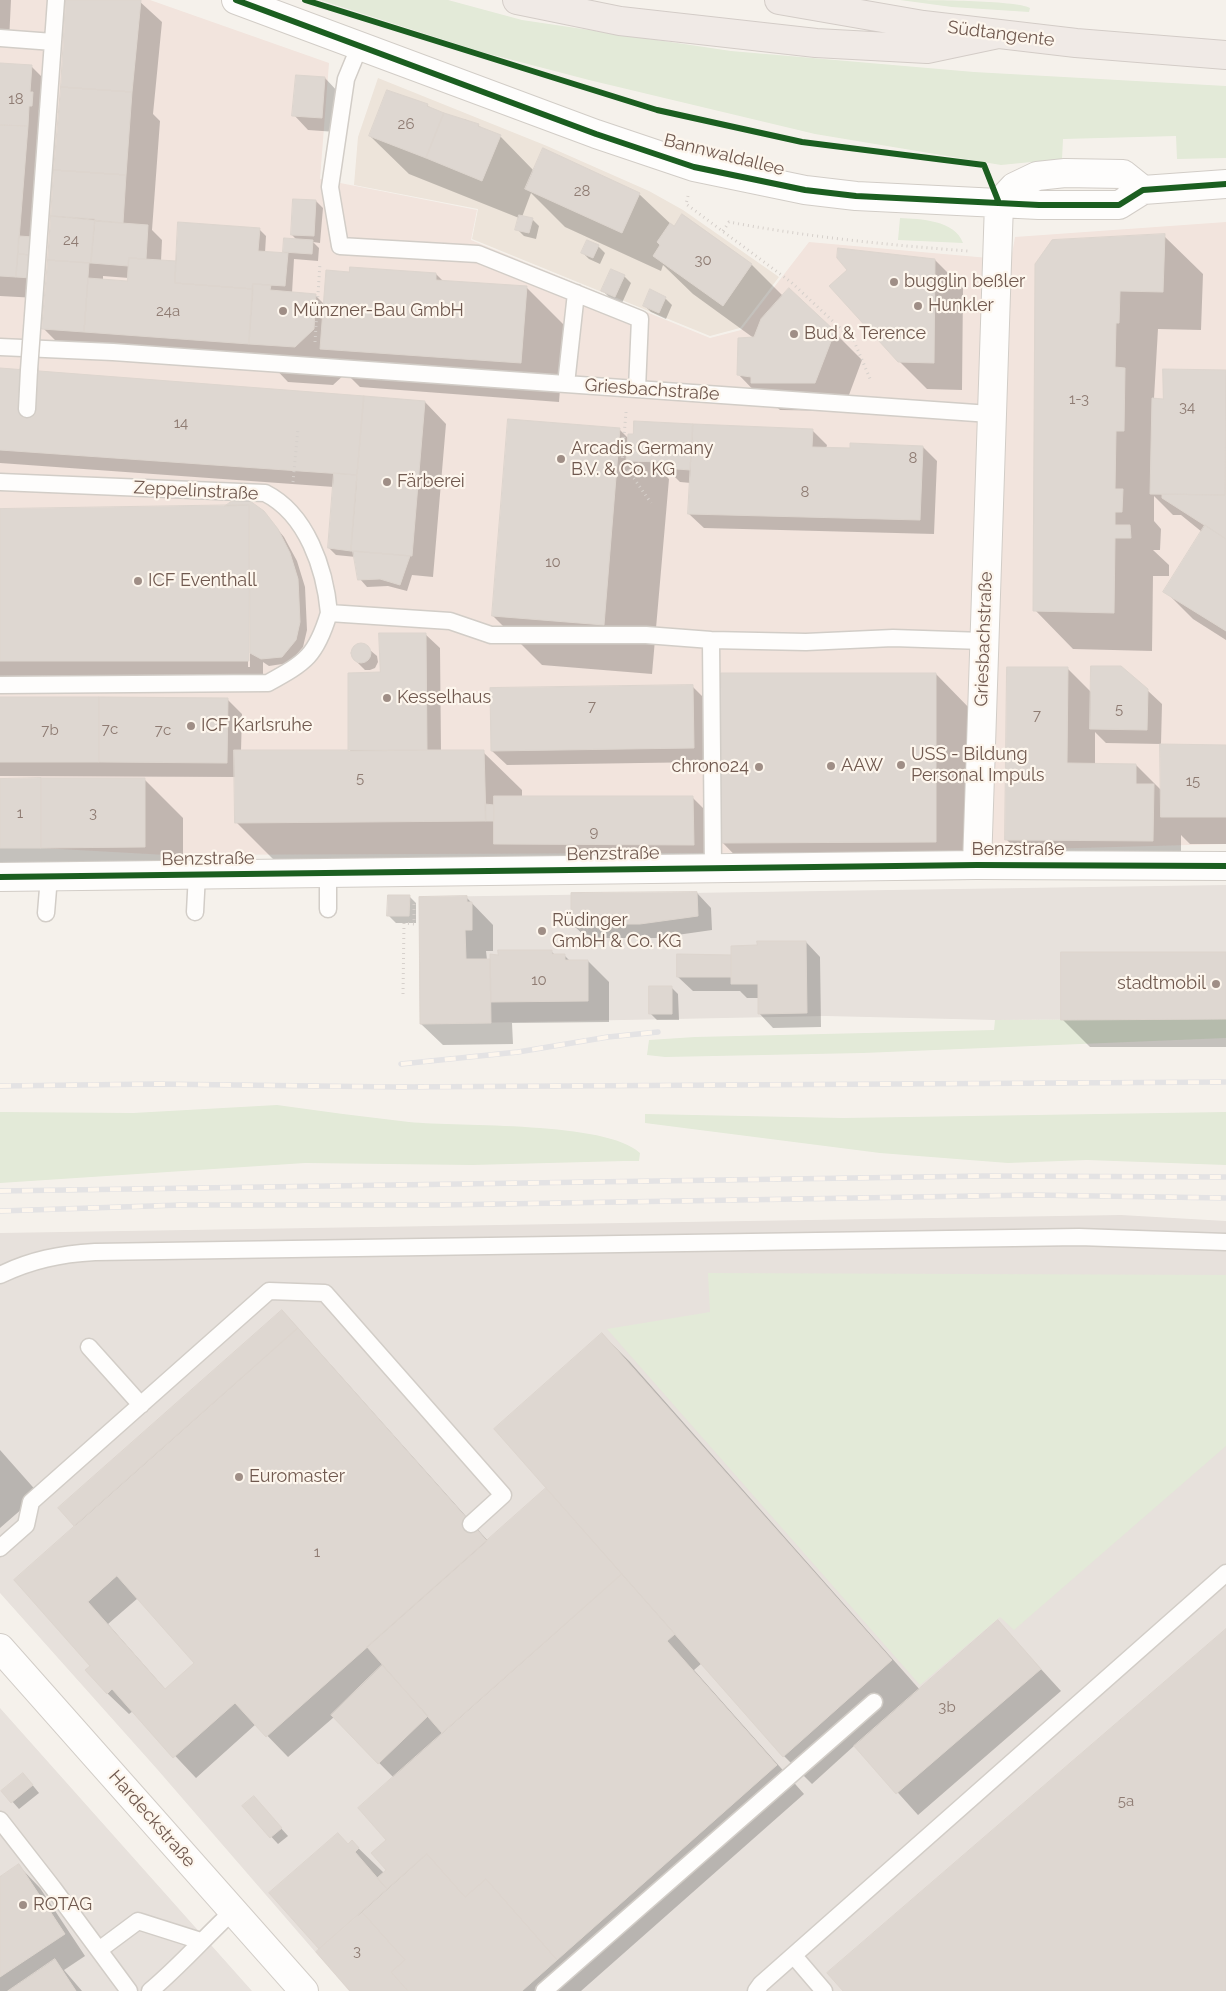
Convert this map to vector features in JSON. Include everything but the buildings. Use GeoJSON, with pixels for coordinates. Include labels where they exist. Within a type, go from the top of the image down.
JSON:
{"type":"FeatureCollection","features":[{"type":"Feature","properties":{"kind":"highway"},"geometry":{"type":"LineString","coordinates":[[517,0],[620,21],[816,43],[927,49],[998,34]]}},
{"type":"Feature","properties":{"kind":"highway","name":"Südtangente"},"geometry":{"type":"LineString","coordinates":[[778,0],[923,25],[1076,43],[1226,55]]}},
{"type":"Feature","properties":{"kind":"street","name":"Bannwaldallee"},"geometry":{"type":"LineString","coordinates":[[236,0],[551,118],[694,166],[805,190],[847,195],[999,203]]}},
{"type":"Feature","properties":{"kind":"street"},"geometry":{"type":"LineString","coordinates":[[999,203],[1014,187],[1037,176],[1065,173],[1123,174],[1143,190],[1226,184]]}},
{"type":"Feature","properties":{"kind":"street","name":"Griesbachstraße"},"geometry":{"type":"LineString","coordinates":[[977,865],[990,414],[999,203]]}},
{"type":"Feature","properties":{"kind":"street","name":"Benzstraße"},"geometry":{"type":"LineString","coordinates":[[0,877],[977,865],[1226,866]]}},
{"type":"Feature","properties":{"kind":"street","name":"Hardeckstraße"},"geometry":{"type":"LineString","coordinates":[[0,1648],[304,1991]]}},
{"type":"Feature","properties":{"kind":"lane"},"geometry":{"type":"LineString","coordinates":[[27,409],[56,0]]}},
{"type":"Feature","properties":{"kind":"lane"},"geometry":{"type":"LineString","coordinates":[[0,38],[52,42]]}},
{"type":"Feature","properties":{"kind":"lane"},"geometry":{"type":"LineString","coordinates":[[360,45],[346,78],[330,187],[340,246],[478,254],[640,319],[632,389]]}},
{"type":"Feature","properties":{"kind":"lane"},"geometry":{"type":"LineString","coordinates":[[566,384],[576,293]]}},
{"type":"Feature","properties":{"kind":"lane"},"geometry":{"type":"LineString","coordinates":[[0,346],[314,366]]}},
{"type":"Feature","properties":{"kind":"lane","name":"Griesbachstraße"},"geometry":{"type":"LineString","coordinates":[[314,366],[990,414]]}},
{"type":"Feature","properties":{"kind":"lane","name":"Zeppelinstraße"},"geometry":{"type":"LineString","coordinates":[[0,482],[265,493],[279,500],[295,516],[308,540],[326,586],[329,613]]}},
{"type":"Feature","properties":{"kind":"lane"},"geometry":{"type":"LineString","coordinates":[[0,685],[268,683],[299,666],[320,642],[329,613],[450,621],[491,635],[646,635],[711,640],[806,642],[893,638],[984,640]]}},
{"type":"Feature","properties":{"kind":"lane"},"geometry":{"type":"LineString","coordinates":[[711,640],[713,868]]}},
{"type":"Feature","properties":{"kind":"lane"},"geometry":{"type":"LineString","coordinates":[[328,873],[328,908]]}},
{"type":"Feature","properties":{"kind":"lane"},"geometry":{"type":"LineString","coordinates":[[196,912],[197,874]]}},
{"type":"Feature","properties":{"kind":"lane"},"geometry":{"type":"LineString","coordinates":[[46,913],[49,877]]}},
{"type":"Feature","properties":{"kind":"lane"},"geometry":{"type":"LineString","coordinates":[[0,1275],[37,1260],[61,1254],[95,1252],[1079,1237],[1226,1242]]}},
{"type":"Feature","properties":{"kind":"lane"},"geometry":{"type":"LineString","coordinates":[[0,1548],[26,1525],[32,1502],[269,1291],[325,1292],[503,1495],[471,1524]]}},
{"type":"Feature","properties":{"kind":"lane"},"geometry":{"type":"LineString","coordinates":[[90,1347],[141,1405]]}},
{"type":"Feature","properties":{"kind":"lane"},"geometry":{"type":"LineString","coordinates":[[756,1991],[761,1984],[1226,1573]]}},
{"type":"Feature","properties":{"kind":"lane"},"geometry":{"type":"LineString","coordinates":[[544,1991],[874,1702]]}},
{"type":"Feature","properties":{"kind":"lane"},"geometry":{"type":"LineString","coordinates":[[0,1820],[129,1991]]}},
{"type":"Feature","properties":{"kind":"lane"},"geometry":{"type":"LineString","coordinates":[[150,1991],[177,1969],[201,1941],[234,1911]]}},
{"type":"Feature","properties":{"kind":"lane"},"geometry":{"type":"LineString","coordinates":[[99,1950],[138,1922],[201,1941]]}},
{"type":"Feature","properties":{"kind":"lane"},"geometry":{"type":"LineString","coordinates":[[794,1956],[824,1991]]}},
{"type":"Feature","properties":{"kind":"path"},"geometry":{"type":"LineString","coordinates":[[694,166],[686,204],[791,282],[854,341],[871,379],[868,406]]}},
{"type":"Feature","properties":{"kind":"path"},"geometry":{"type":"LineString","coordinates":[[723,231],[729,222],[797,235],[902,246],[997,253]]}},
{"type":"Feature","properties":{"kind":"path"},"geometry":{"type":"LineString","coordinates":[[314,366],[321,257],[340,246]]}},
{"type":"Feature","properties":{"kind":"path"},"geometry":{"type":"LineString","coordinates":[[632,389],[622,461],[651,503]]}},
{"type":"Feature","properties":{"kind":"path"},"geometry":{"type":"LineString","coordinates":[[292,485],[298,428]]}},
{"type":"Feature","properties":{"kind":"path"},"geometry":{"type":"LineString","coordinates":[[403,994],[404,924],[414,924],[415,872]]}},
{"type":"Feature","properties":{"kind":"shaded area"},"geometry":{"type":"Polygon","coordinates":[[[0,0],[150,0],[329,63],[320,179],[477,210],[471,240],[710,338],[741,330],[809,242],[1011,260],[1015,237],[1226,222],[1226,844],[932,852],[166,855],[41,848],[0,848],[0,0]]]}},
{"type":"Feature","properties":{"kind":"shaded area"},"geometry":{"type":"Polygon","coordinates":[[[378,78],[547,146],[649,191],[683,210],[779,277],[740,328],[710,336],[472,239],[478,209],[354,185],[358,137],[378,78]]]}},
{"type":"Feature","properties":{"kind":"shaded area"},"geometry":{"type":"Polygon","coordinates":[[[1226,885],[1226,1019],[995,1020],[826,1016],[420,1024],[419,897],[1226,885]]]}},
{"type":"Feature","properties":{"kind":"shaded area"},"geometry":{"type":"Polygon","coordinates":[[[1121,1215],[1226,1221],[1226,1991],[349,1991],[157,1769],[0,1593],[0,1233],[1121,1215]]]}},
{"type":"Feature","properties":{"kind":"shaded area"},"geometry":{"type":"Polygon","coordinates":[[[0,1708],[252,1991],[0,1991],[0,1708]]]}},
{"type":"Feature","properties":{"kind":"green space"},"geometry":{"type":"Polygon","coordinates":[[[320,0],[448,0],[522,20],[731,51],[974,72],[1226,86],[1226,158],[1177,159],[1176,136],[1063,139],[1062,159],[1001,165],[815,134],[589,80],[482,52],[320,0]]]}},
{"type":"Feature","properties":{"kind":"green space"},"geometry":{"type":"Polygon","coordinates":[[[900,0],[1007,3],[1030,8],[1029,12],[952,7],[900,0]]]}},
{"type":"Feature","properties":{"kind":"green space"},"geometry":{"type":"Polygon","coordinates":[[[900,218],[927,220],[945,225],[959,235],[963,243],[898,240],[900,218]]]}},
{"type":"Feature","properties":{"kind":"green space"},"geometry":{"type":"Polygon","coordinates":[[[1226,1019],[1226,1038],[863,1053],[665,1057],[647,1055],[649,1040],[695,1037],[994,1030],[995,1020],[1226,1019]]]}},
{"type":"Feature","properties":{"kind":"green space"},"geometry":{"type":"Polygon","coordinates":[[[277,1105],[409,1122],[566,1130],[597,1135],[622,1143],[640,1153],[639,1161],[472,1165],[305,1163],[0,1183],[0,1112],[133,1113],[277,1105]]]}},
{"type":"Feature","properties":{"kind":"green space"},"geometry":{"type":"Polygon","coordinates":[[[1226,1112],[1226,1165],[1087,1160],[1008,1163],[880,1153],[645,1123],[645,1114],[843,1118],[1226,1112]]]}},
{"type":"Feature","properties":{"kind":"green space"},"geometry":{"type":"Polygon","coordinates":[[[708,1273],[1226,1275],[1226,1446],[1014,1630],[1000,1617],[920,1685],[607,1329],[710,1312],[708,1273]]]}},
{"type":"Feature","properties":{"kind":"railway"},"geometry":{"type":"LineString","coordinates":[[401,1064],[518,1052],[608,1037],[658,1032]]}},
{"type":"Feature","properties":{"kind":"railway"},"geometry":{"type":"LineString","coordinates":[[0,1086],[156,1084],[398,1087],[1226,1082]]}},
{"type":"Feature","properties":{"kind":"railway"},"geometry":{"type":"LineString","coordinates":[[0,1191],[984,1176],[1226,1177]]}},
{"type":"Feature","properties":{"kind":"railway"},"geometry":{"type":"LineString","coordinates":[[0,1211],[181,1205],[442,1205],[1033,1195],[1226,1198]]}},
{"type":"Feature","properties":{"kind":"cycle path"},"geometry":{"type":"LineString","coordinates":[[236,0],[596,134],[694,167],[805,190],[856,196],[1039,205],[1119,205],[1143,190],[1226,184]]}},
{"type":"Feature","properties":{"kind":"cycle path"},"geometry":{"type":"LineString","coordinates":[[305,0],[657,110],[802,142],[984,165],[999,203]]}},
{"type":"Feature","properties":{"kind":"cycle path"},"geometry":{"type":"LineString","coordinates":[[0,877],[977,865],[1226,866]]}},
{"type":"Feature","properties":{"kind":"place","name":"bugglin beßler"},"geometry":{"type":"Point","coordinates":[894,282]}},
{"type":"Feature","properties":{"kind":"place","name":"Hunkler"},"geometry":{"type":"Point","coordinates":[918,306]}},
{"type":"Feature","properties":{"kind":"place","name":"Münzner-Bau GmbH"},"geometry":{"type":"Point","coordinates":[283,311]}},
{"type":"Feature","properties":{"kind":"place","name":"Bud & Terence"},"geometry":{"type":"Point","coordinates":[794,334]}},
{"type":"Feature","properties":{"kind":"place","name":"Arcadis Germany B.V. & Co. KG"},"geometry":{"type":"Point","coordinates":[561,459]}},
{"type":"Feature","properties":{"kind":"place","name":"Färberei"},"geometry":{"type":"Point","coordinates":[387,482]}},
{"type":"Feature","properties":{"kind":"place","name":"ICF Eventhall"},"geometry":{"type":"Point","coordinates":[138,581]}},
{"type":"Feature","properties":{"kind":"place","name":"Kesselhaus"},"geometry":{"type":"Point","coordinates":[387,698]}},
{"type":"Feature","properties":{"kind":"place","name":"ICF Karlsruhe"},"geometry":{"type":"Point","coordinates":[191,726]}},
{"type":"Feature","properties":{"kind":"place","name":"USS - Bildung Personal Impuls"},"geometry":{"type":"Point","coordinates":[901,765]}},
{"type":"Feature","properties":{"kind":"place","name":"AAW"},"geometry":{"type":"Point","coordinates":[831,766]}},
{"type":"Feature","properties":{"kind":"place","name":"chrono24"},"geometry":{"type":"Point","coordinates":[759,767]}},
{"type":"Feature","properties":{"kind":"place","name":"Rüdinger GmbH & Co. KG"},"geometry":{"type":"Point","coordinates":[542,931]}},
{"type":"Feature","properties":{"kind":"place","name":"stadtmobil"},"geometry":{"type":"Point","coordinates":[1216,984]}},
{"type":"Feature","properties":{"kind":"place","name":"Euromaster"},"geometry":{"type":"Point","coordinates":[239,1477]}},
{"type":"Feature","properties":{"kind":"place","name":"ROTAG"},"geometry":{"type":"Point","coordinates":[23,1905]}}]}
